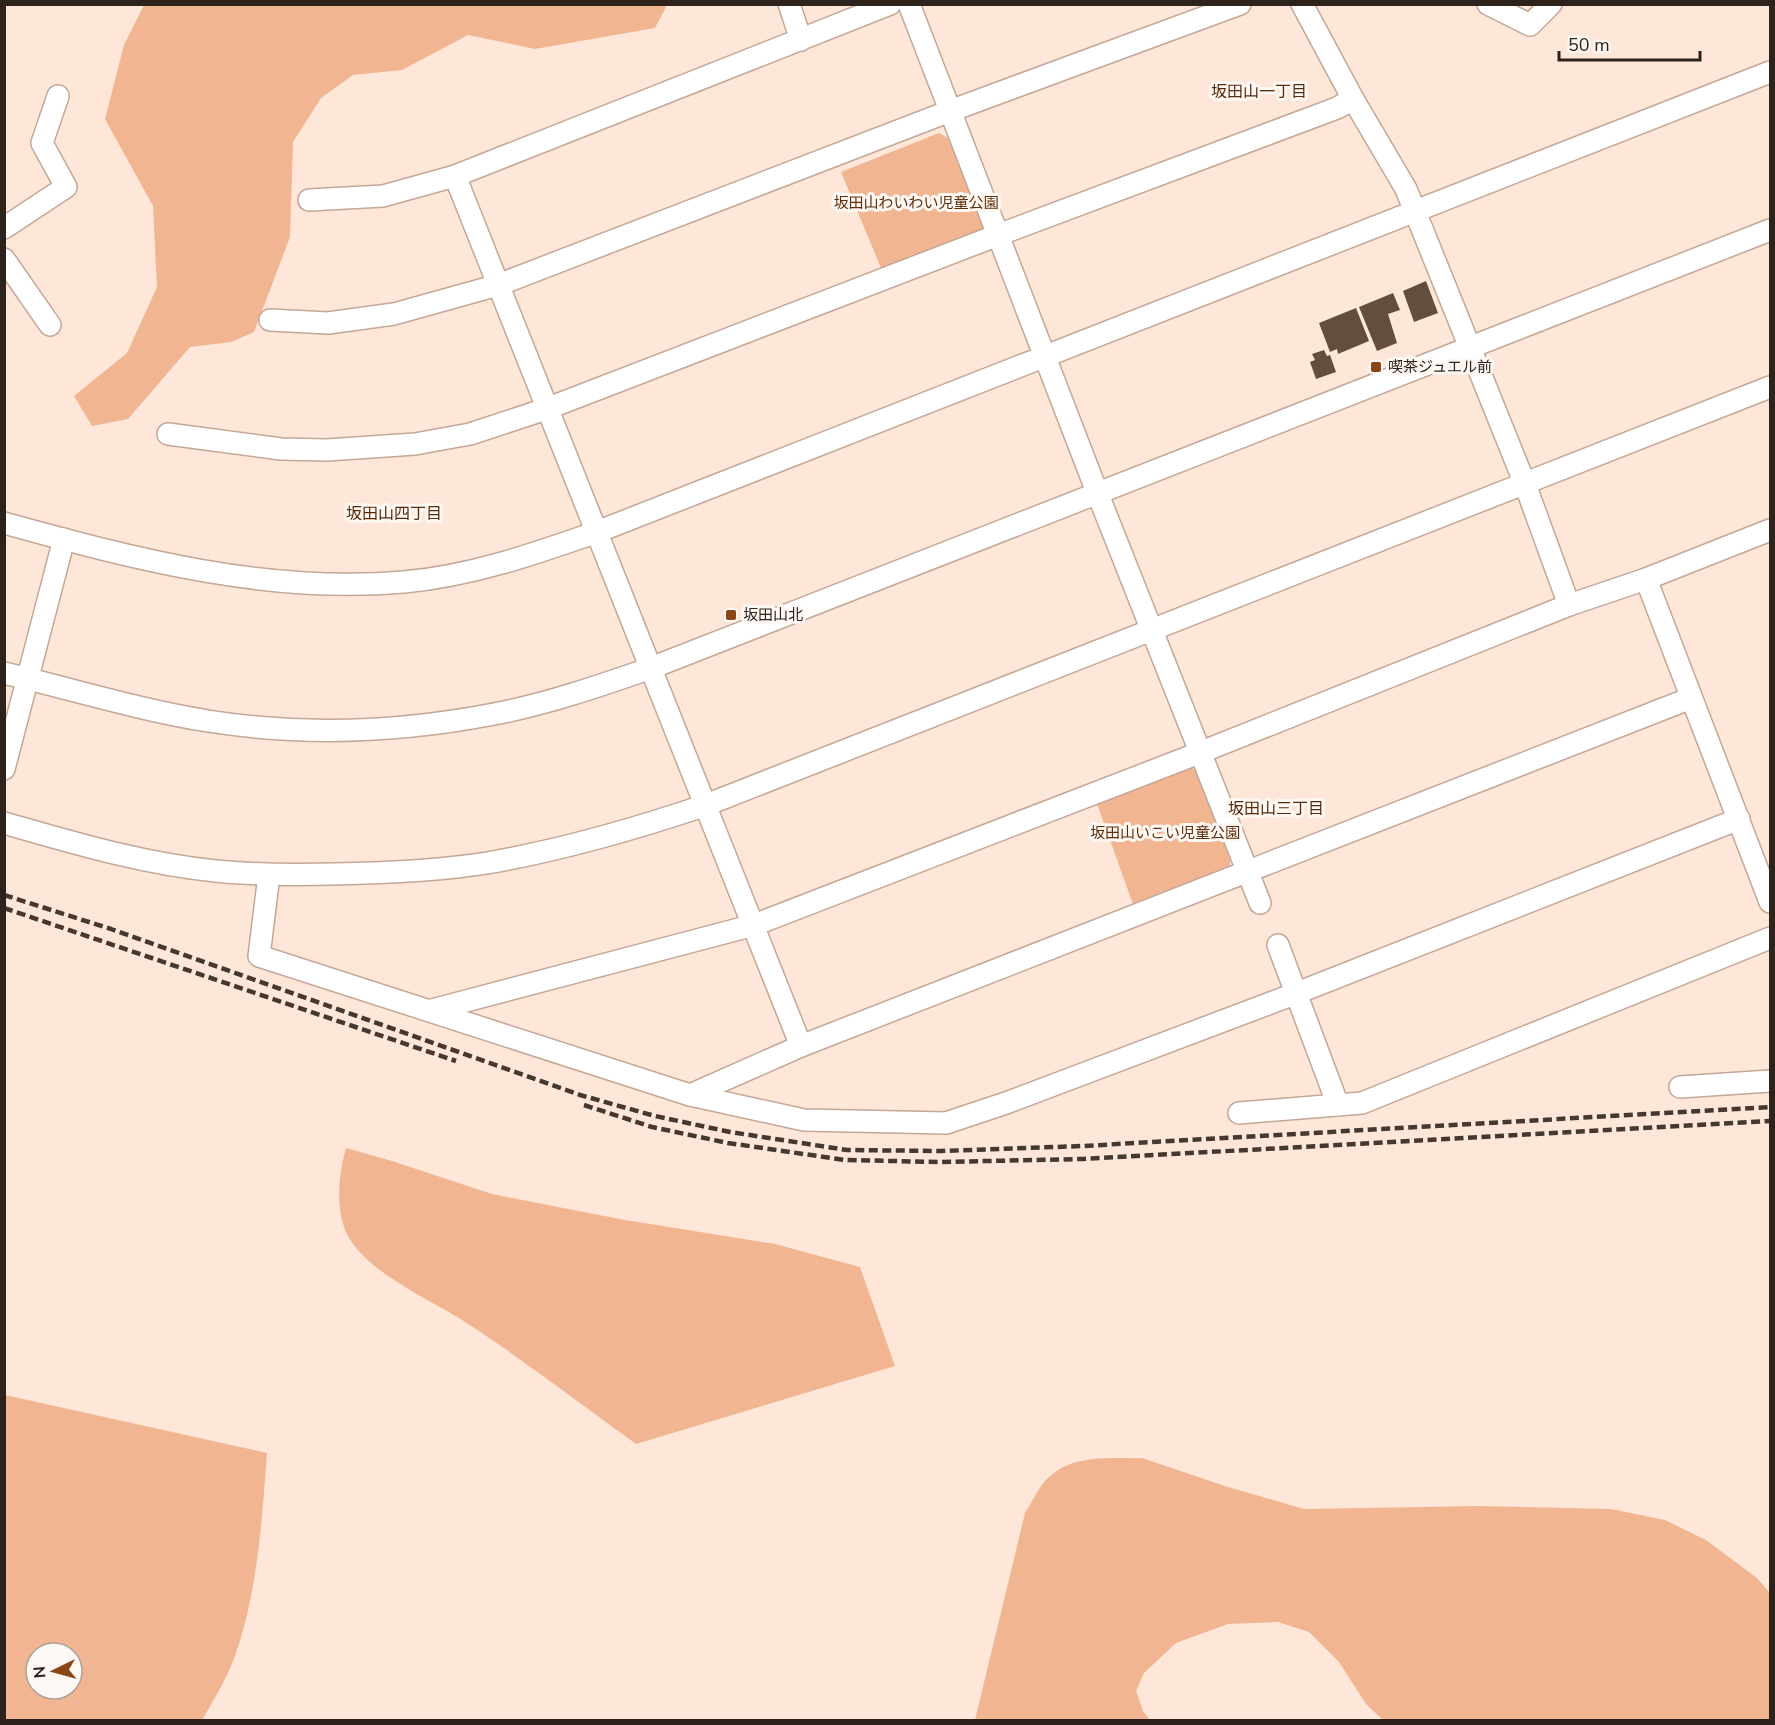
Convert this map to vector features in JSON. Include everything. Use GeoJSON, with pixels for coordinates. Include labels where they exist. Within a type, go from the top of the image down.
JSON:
{"type":"FeatureCollection","features":[{"type":"Feature","properties":{"kind":"street"},"geometry":{"type":"LineString","coordinates":[[789,4],[801,40]]}},
{"type":"Feature","properties":{"kind":"street"},"geometry":{"type":"LineString","coordinates":[[309,200],[382,196],[455,176],[890,4]]}},
{"type":"Feature","properties":{"kind":"street"},"geometry":{"type":"LineString","coordinates":[[909,4],[1097,492],[1260,903]]}},
{"type":"Feature","properties":{"kind":"street"},"geometry":{"type":"LineString","coordinates":[[270,320],[328,323],[394,314],[498,285],[950,111],[1240,4]]}},
{"type":"Feature","properties":{"kind":"street"},"geometry":{"type":"LineString","coordinates":[[1302,4],[1353,99],[1406,189],[1525,484],[1569,605]]}},
{"type":"Feature","properties":{"kind":"street"},"geometry":{"type":"LineString","coordinates":[[1488,4],[1530,25],[1551,4]]}},
{"type":"Feature","properties":{"kind":"street"},"geometry":{"type":"LineString","coordinates":[[4,523],[196,570],[267,581],[337,584],[404,582],[464,572],[526,557],[597,532],[1046,358],[1770,72]]}},
{"type":"Feature","properties":{"kind":"street"},"geometry":{"type":"LineString","coordinates":[[4,228],[66,187],[42,143],[58,96]]}},
{"type":"Feature","properties":{"kind":"street"},"geometry":{"type":"LineString","coordinates":[[168,434],[281,449],[338,450],[415,444],[470,434],[546,409],[1337,108],[1353,99]]}},
{"type":"Feature","properties":{"kind":"street"},"geometry":{"type":"LineString","coordinates":[[455,176],[801,1046]]}},
{"type":"Feature","properties":{"kind":"street"},"geometry":{"type":"LineString","coordinates":[[4,673],[135,706],[209,721],[288,730],[367,729],[434,723],[494,714],[546,702],[651,668],[1770,230]]}},
{"type":"Feature","properties":{"kind":"street"},"geometry":{"type":"LineString","coordinates":[[4,259],[50,325]]}},
{"type":"Feature","properties":{"kind":"street"},"geometry":{"type":"LineString","coordinates":[[4,823],[96,849],[156,862],[215,871],[269,875],[388,873],[487,863],[642,827],[706,805],[1770,387]]}},
{"type":"Feature","properties":{"kind":"street"},"geometry":{"type":"LineString","coordinates":[[432,1010],[754,925],[1199,753],[1569,605],[1646,579],[1770,530]]}},
{"type":"Feature","properties":{"kind":"street"},"geometry":{"type":"LineString","coordinates":[[4,769],[64,539]]}},
{"type":"Feature","properties":{"kind":"street"},"geometry":{"type":"LineString","coordinates":[[1646,579],[1770,902]]}},
{"type":"Feature","properties":{"kind":"street"},"geometry":{"type":"LineString","coordinates":[[690,1095],[801,1046],[1691,698]]}},
{"type":"Feature","properties":{"kind":"street"},"geometry":{"type":"LineString","coordinates":[[269,875],[259,956],[690,1095],[804,1120],[946,1123],[1006,1103],[1297,993],[1739,819]]}},
{"type":"Feature","properties":{"kind":"street"},"geometry":{"type":"LineString","coordinates":[[1239,1113],[1362,1103],[1770,938]]}},
{"type":"Feature","properties":{"kind":"street"},"geometry":{"type":"LineString","coordinates":[[1278,945],[1338,1105]]}},
{"type":"Feature","properties":{"kind":"street"},"geometry":{"type":"LineString","coordinates":[[1680,1087],[1770,1081]]}},
{"type":"Feature","properties":{"kind":"green space"},"geometry":{"type":"Polygon","coordinates":[[[144,4],[667,5],[655,28],[535,49],[468,35],[402,70],[353,75],[321,98],[293,142],[290,237],[254,332],[231,342],[190,347],[128,419],[92,426],[74,396],[127,353],[157,287],[153,206],[105,119],[124,45],[144,4]]]}},
{"type":"Feature","properties":{"kind":"green space","name":"坂田山わいわい児童公園"},"geometry":{"type":"Polygon","coordinates":[[[939,133],[953,141],[984,227],[977,240],[884,275],[841,172],[939,133]]]}},
{"type":"Feature","properties":{"kind":"green space","name":"坂田山いこい児童公園"},"geometry":{"type":"Polygon","coordinates":[[[1188,766],[1198,772],[1230,853],[1230,868],[1134,907],[1096,801],[1188,766]]]}},
{"type":"Feature","properties":{"kind":"green space"},"geometry":{"type":"Polygon","coordinates":[[[346,1148],[492,1194],[625,1220],[775,1244],[860,1267],[895,1366],[636,1444],[533,1368],[456,1316],[406,1288],[361,1254],[346,1231],[340,1208],[341,1171],[346,1148]]]}},
{"type":"Feature","properties":{"kind":"green space"},"geometry":{"type":"Polygon","coordinates":[[[5,1395],[267,1453],[258,1553],[250,1602],[230,1668],[202,1720],[5,1720],[5,1395]]]}},
{"type":"Feature","properties":{"kind":"green space"},"geometry":{"type":"Polygon","coordinates":[[[1142,1458],[1304,1509],[1479,1506],[1611,1509],[1665,1520],[1706,1540],[1757,1578],[1770,1593],[1770,1720],[1383,1720],[1366,1704],[1339,1662],[1309,1632],[1278,1622],[1228,1624],[1176,1643],[1144,1673],[1136,1691],[1143,1711],[1150,1720],[975,1720],[1025,1513],[1040,1488],[1063,1467],[1075,1463],[1101,1459],[1142,1458]]]}},
{"type":"Feature","properties":{"kind":"building"},"geometry":{"type":"Polygon","coordinates":[[[1426,281],[1438,313],[1414,322],[1403,291],[1426,281]]]}},
{"type":"Feature","properties":{"kind":"building"},"geometry":{"type":"Polygon","coordinates":[[[1393,293],[1400,310],[1388,314],[1397,343],[1377,351],[1359,307],[1393,293]]]}},
{"type":"Feature","properties":{"kind":"building"},"geometry":{"type":"Polygon","coordinates":[[[1356,308],[1369,341],[1338,354],[1337,349],[1330,352],[1319,323],[1356,308]]]}},
{"type":"Feature","properties":{"kind":"building"},"geometry":{"type":"Polygon","coordinates":[[[1324,350],[1327,356],[1330,355],[1336,372],[1316,379],[1310,362],[1315,360],[1312,354],[1324,350]]]}},
{"type":"Feature","properties":{"kind":"railway"},"geometry":{"type":"LineString","coordinates":[[4,895],[111,929],[580,1095],[655,1116],[730,1132],[847,1150],[941,1151],[1083,1146],[1770,1107]]}},
{"type":"Feature","properties":{"kind":"railway"},"geometry":{"type":"LineString","coordinates":[[4,908],[456,1061]]}},
{"type":"Feature","properties":{"kind":"railway"},"geometry":{"type":"LineString","coordinates":[[584,1105],[652,1127],[728,1143],[845,1160],[940,1162],[1083,1159],[1770,1121]]}},
{"type":"Feature","properties":{"kind":"place","name":"喫茶ジュエル前"},"geometry":{"type":"Point","coordinates":[1376,367]}},
{"type":"Feature","properties":{"kind":"place","name":"坂田山北"},"geometry":{"type":"Point","coordinates":[731,615]}},
{"type":"Feature","properties":{"kind":"district","name":"坂田山一丁目"},"geometry":{"type":"Point","coordinates":[1259,91]}},
{"type":"Feature","properties":{"kind":"district","name":"坂田山四丁目"},"geometry":{"type":"Point","coordinates":[394,513]}},
{"type":"Feature","properties":{"kind":"district","name":"坂田山三丁目"},"geometry":{"type":"Point","coordinates":[1276,808]}}]}
